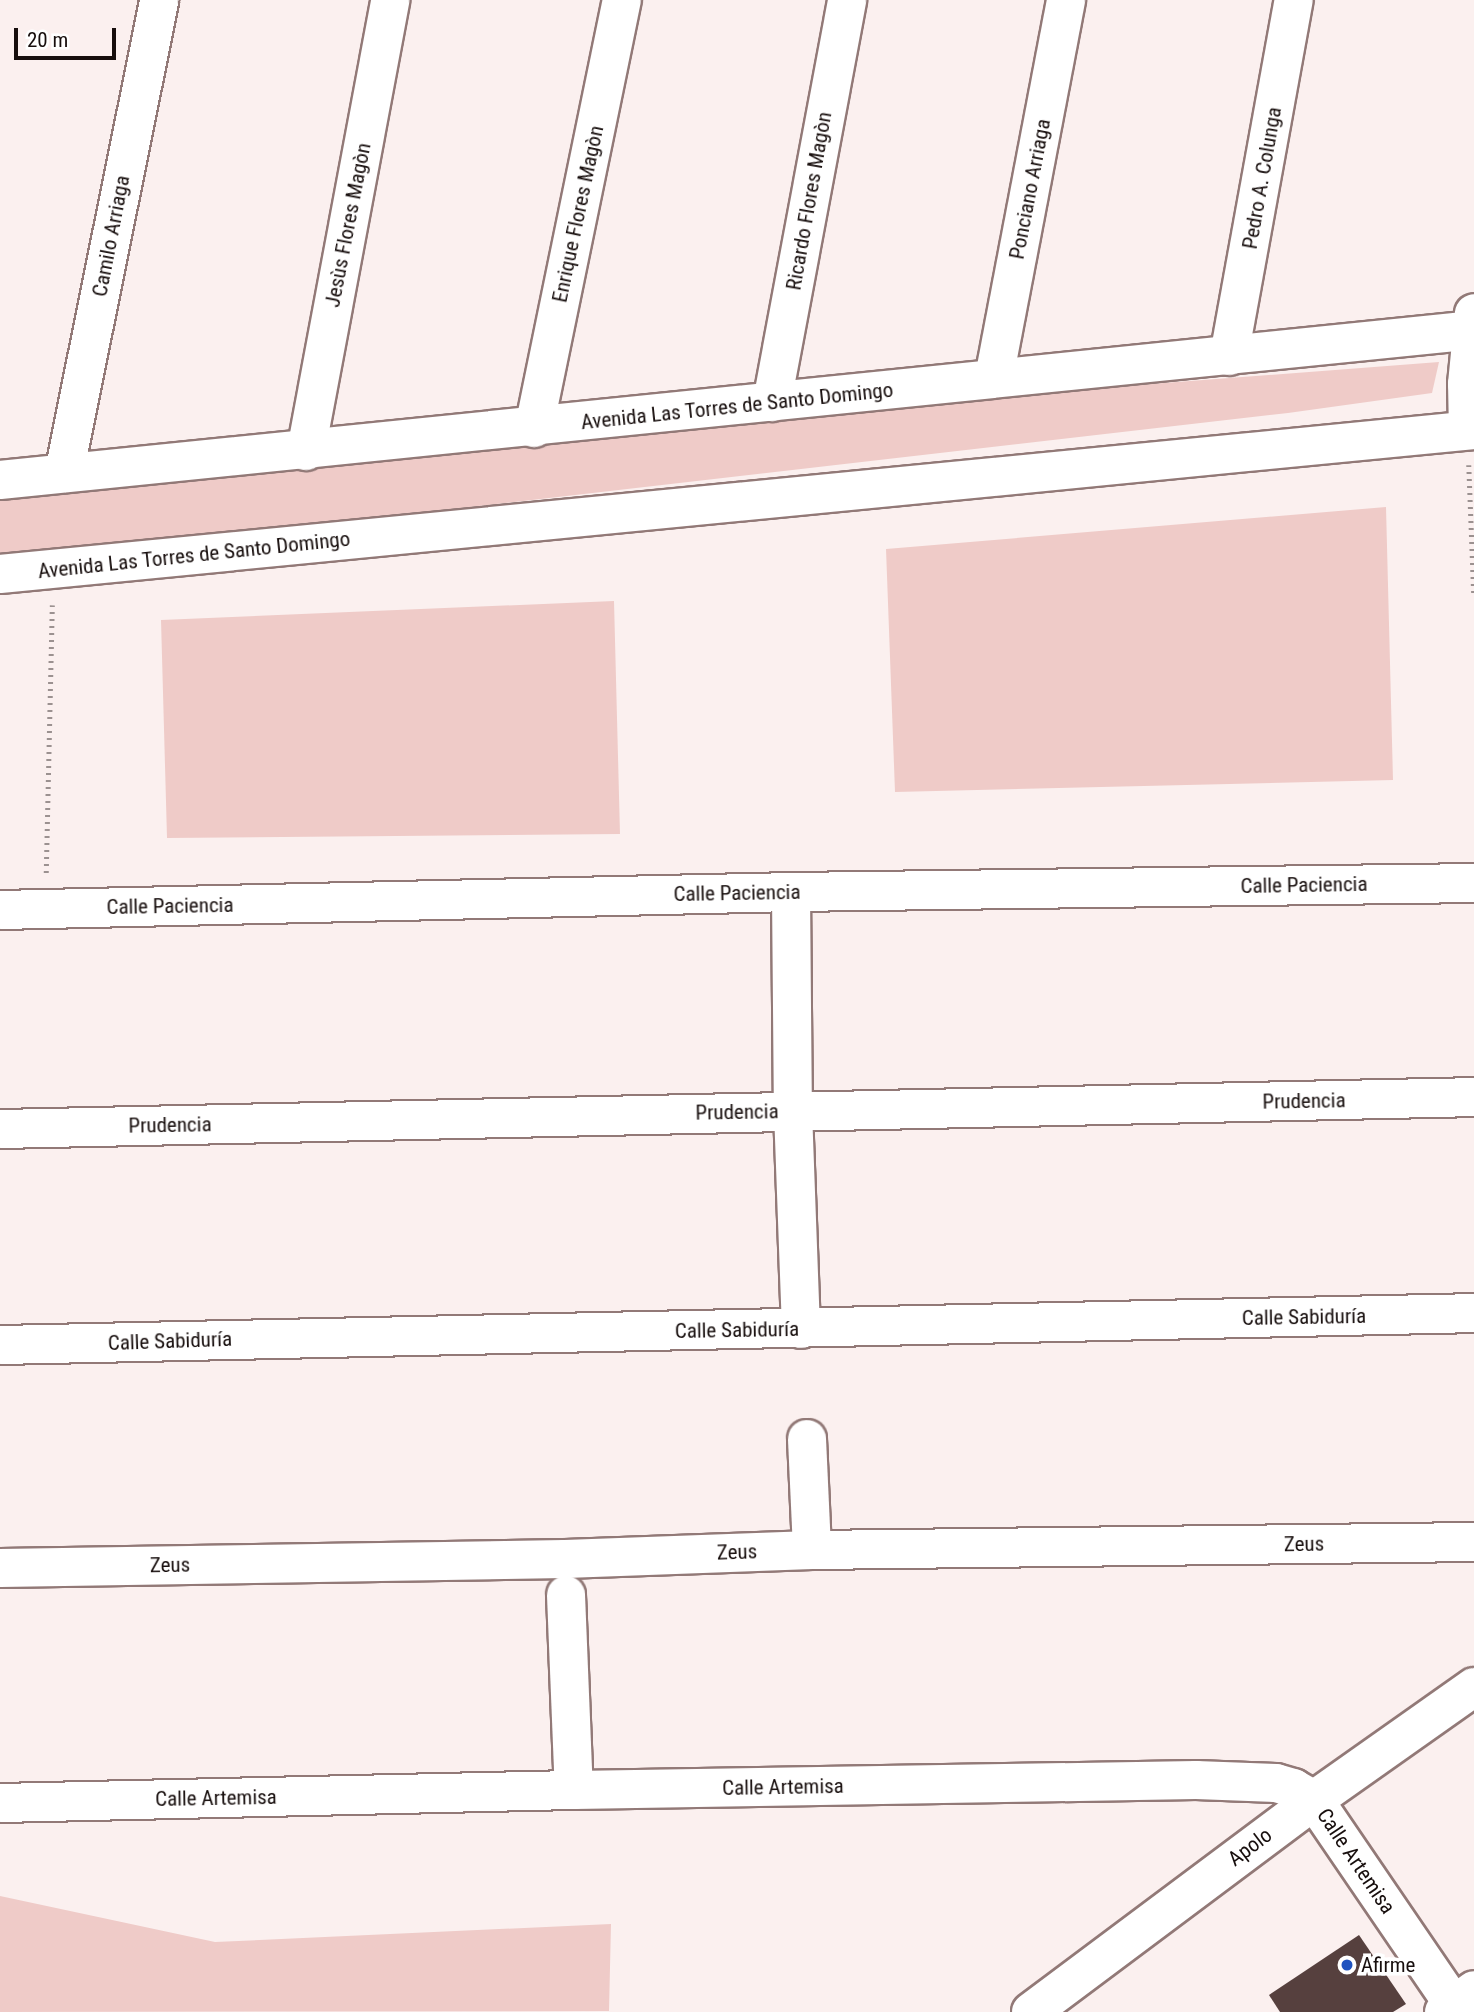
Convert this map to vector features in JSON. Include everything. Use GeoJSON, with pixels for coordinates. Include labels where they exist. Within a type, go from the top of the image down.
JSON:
{"type":"FeatureCollection","features":[{"type":"Feature","properties":{"kind":"street","name":"Camilo Arriaga"},"geometry":{"type":"LineString","coordinates":[[64,473],[159,0]]}},
{"type":"Feature","properties":{"kind":"street","name":"Jesùs Flores Magòn"},"geometry":{"type":"LineString","coordinates":[[306,451],[390,0]]}},
{"type":"Feature","properties":{"kind":"street","name":"Enrique Flores Magòn"},"geometry":{"type":"LineString","coordinates":[[534,428],[622,0]]}},
{"type":"Feature","properties":{"kind":"street","name":"Ricardo Flores Magòn"},"geometry":{"type":"LineString","coordinates":[[772,402],[846,0]]}},
{"type":"Feature","properties":{"kind":"street","name":"Ponciano Arriaga"},"geometry":{"type":"LineString","coordinates":[[994,378],[1066,0]]}},
{"type":"Feature","properties":{"kind":"street","name":"Pedro A. Colunga"},"geometry":{"type":"LineString","coordinates":[[1229,356],[1294,0]]}},
{"type":"Feature","properties":{"kind":"street","name":"Avenida Las Torres de Santo Domingo"},"geometry":{"type":"LineString","coordinates":[[0,480],[1229,356],[1473,325]]}},
{"type":"Feature","properties":{"kind":"street"},"geometry":{"type":"LineString","coordinates":[[1471,430],[1467,384],[1473,325]]}},
{"type":"Feature","properties":{"kind":"street","name":"Avenida Las Torres de Santo Domingo"},"geometry":{"type":"LineString","coordinates":[[0,574],[1471,430]]}},
{"type":"Feature","properties":{"kind":"street","name":"Calle Paciencia"},"geometry":{"type":"LineString","coordinates":[[0,910],[791,892],[1474,883]]}},
{"type":"Feature","properties":{"kind":"street"},"geometry":{"type":"LineString","coordinates":[[791,892],[793,1111],[801,1329]]}},
{"type":"Feature","properties":{"kind":"street","name":"Prudencia"},"geometry":{"type":"LineString","coordinates":[[0,1129],[1474,1097]]}},
{"type":"Feature","properties":{"kind":"street","name":"Calle Sabiduría"},"geometry":{"type":"LineString","coordinates":[[0,1345],[1474,1313]]}},
{"type":"Feature","properties":{"kind":"street"},"geometry":{"type":"LineString","coordinates":[[807,1439],[812,1550]]}},
{"type":"Feature","properties":{"kind":"street","name":"Zeus"},"geometry":{"type":"LineString","coordinates":[[0,1568],[551,1559],[812,1550],[1474,1542]]}},
{"type":"Feature","properties":{"kind":"street"},"geometry":{"type":"LineString","coordinates":[[566,1595],[573,1790]]}},
{"type":"Feature","properties":{"kind":"street","name":"Apolo"},"geometry":{"type":"LineString","coordinates":[[1031,2012],[1314,1800],[1474,1687]]}},
{"type":"Feature","properties":{"kind":"street","name":"Calle Artemisa"},"geometry":{"type":"LineString","coordinates":[[0,1803],[1196,1780],[1276,1783],[1314,1800],[1457,2003]]}},
{"type":"Feature","properties":{"kind":"path"},"geometry":{"type":"LineString","coordinates":[[1471,430],[1474,597]]}},
{"type":"Feature","properties":{"kind":"path"},"geometry":{"type":"LineString","coordinates":[[45,909],[53,569]]}},
{"type":"Feature","properties":{"kind":"shaded area"},"geometry":{"type":"Polygon","coordinates":[[[1439,362],[1432,393],[1288,413],[0,561],[0,497],[679,420],[1439,362]]]}},
{"type":"Feature","properties":{"kind":"shaded area"},"geometry":{"type":"Polygon","coordinates":[[[1386,507],[1393,780],[895,792],[886,549],[1386,507]]]}},
{"type":"Feature","properties":{"kind":"shaded area"},"geometry":{"type":"Polygon","coordinates":[[[614,601],[620,834],[167,838],[161,620],[614,601]]]}},
{"type":"Feature","properties":{"kind":"shaded area"},"geometry":{"type":"Polygon","coordinates":[[[0,1896],[215,1942],[611,1924],[609,2011],[0,2012],[0,1896]]]}},
{"type":"Feature","properties":{"kind":"building","name":"Afirme"},"geometry":{"type":"Polygon","coordinates":[[[1359,1935],[1406,2004],[1393,2012],[1280,2012],[1269,1995],[1359,1935]]]}},
{"type":"Feature","properties":{"kind":"place","name":"Afirme"},"geometry":{"type":"Point","coordinates":[1347,1965]}}]}
